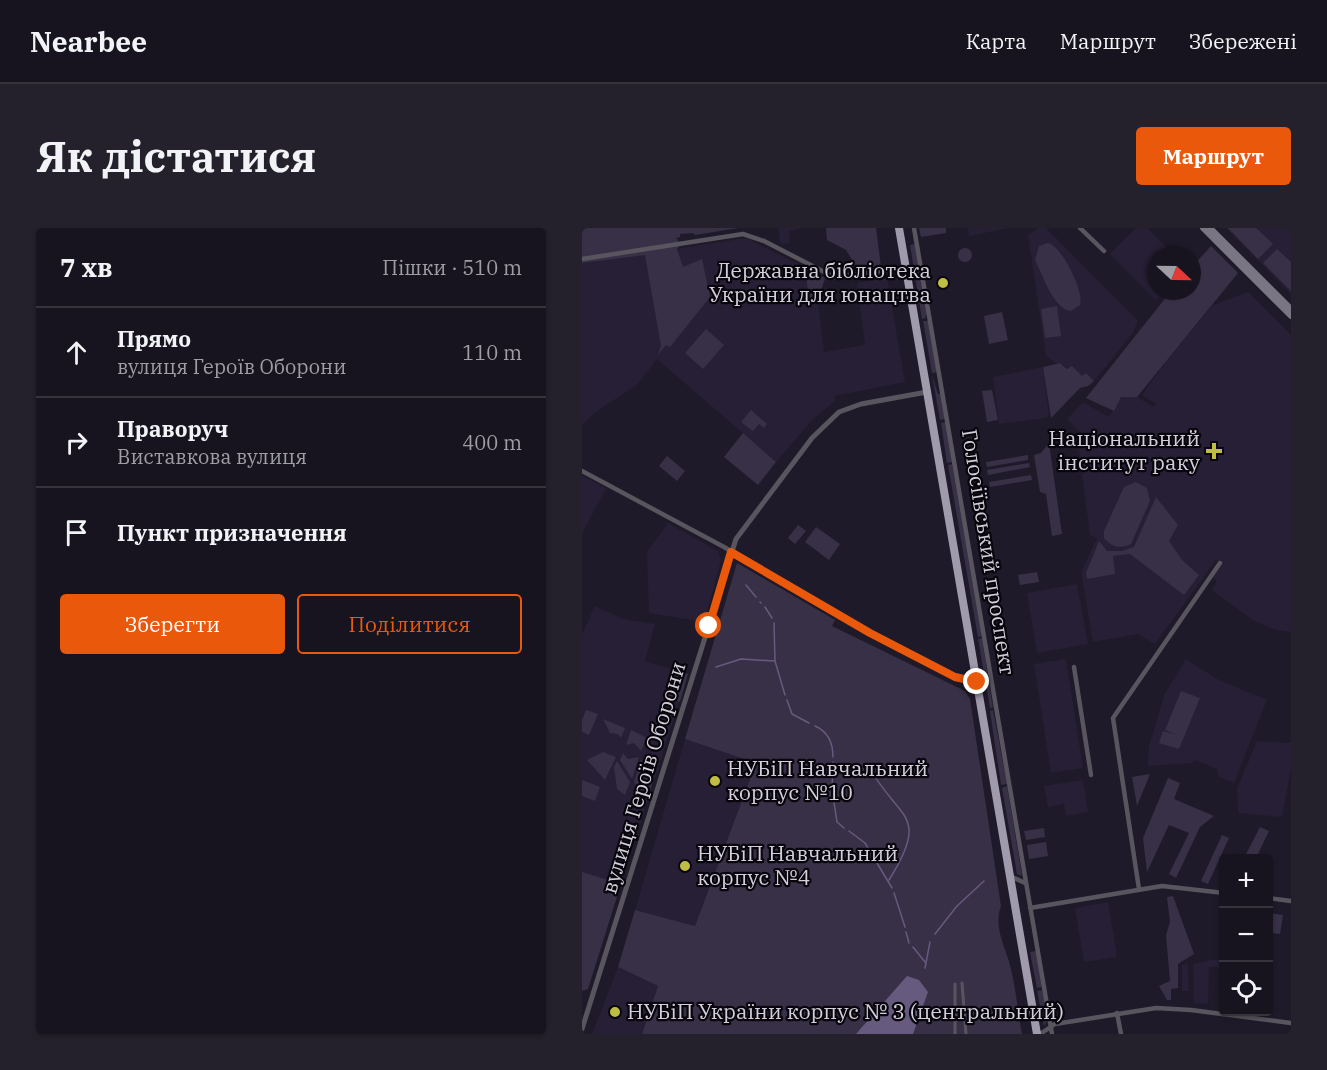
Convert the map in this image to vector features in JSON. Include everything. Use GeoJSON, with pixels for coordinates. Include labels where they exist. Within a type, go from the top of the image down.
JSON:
{"type":"FeatureCollection","features":[{"type":"Feature","properties":{"kind":"highway","name":"Голосіївський проспект"},"geometry":{"type":"LineString","coordinates":[[898,228],[1038,1034]]}},
{"type":"Feature","properties":{"kind":"main road"},"geometry":{"type":"LineString","coordinates":[[1203,228],[1291,316]]}},
{"type":"Feature","properties":{"kind":"main road"},"geometry":{"type":"LineString","coordinates":[[1210,228],[1291,309]]}},
{"type":"Feature","properties":{"kind":"street","name":"Голосіївський проспект"},"geometry":{"type":"LineString","coordinates":[[914,228],[1052,1034]]}},
{"type":"Feature","properties":{"kind":"street"},"geometry":{"type":"LineString","coordinates":[[1080,228],[1104,251]]}},
{"type":"Feature","properties":{"kind":"street"},"geometry":{"type":"LineString","coordinates":[[582,259],[743,234],[764,241],[834,277],[905,268]]}},
{"type":"Feature","properties":{"kind":"street","name":"вулиця Героїв Оборони"},"geometry":{"type":"LineString","coordinates":[[582,1029],[736,539],[801,452],[838,412],[861,404],[927,392]]}},
{"type":"Feature","properties":{"kind":"street"},"geometry":{"type":"LineString","coordinates":[[582,471],[731,552],[870,633],[955,677],[977,682]]}},
{"type":"Feature","properties":{"kind":"street"},"geometry":{"type":"LineString","coordinates":[[1139,889],[1113,718],[1220,562]]}},
{"type":"Feature","properties":{"kind":"street"},"geometry":{"type":"LineString","coordinates":[[1074,667],[1091,775]]}},
{"type":"Feature","properties":{"kind":"street"},"geometry":{"type":"LineString","coordinates":[[1010,876],[1025,883]]}},
{"type":"Feature","properties":{"kind":"street"},"geometry":{"type":"LineString","coordinates":[[1030,908],[1162,886],[1219,892]]}},
{"type":"Feature","properties":{"kind":"street"},"geometry":{"type":"LineString","coordinates":[[1273,899],[1291,901]]}},
{"type":"Feature","properties":{"kind":"street"},"geometry":{"type":"LineString","coordinates":[[962,983],[966,1034]]}},
{"type":"Feature","properties":{"kind":"street"},"geometry":{"type":"LineString","coordinates":[[955,1034],[956,984]]}},
{"type":"Feature","properties":{"kind":"street"},"geometry":{"type":"LineString","coordinates":[[1038,1034],[1050,1025],[1156,1008],[1191,1010],[1291,1023]]}},
{"type":"Feature","properties":{"kind":"street"},"geometry":{"type":"LineString","coordinates":[[1117,1013],[1121,1034]]}},
{"type":"Feature","properties":{"kind":"shaded area"},"geometry":{"type":"Polygon","coordinates":[[[582,228],[738,228],[695,235],[693,233],[680,234],[680,237],[676,238],[681,244],[677,249],[683,267],[702,259],[710,297],[670,347],[666,345],[658,355],[661,346],[645,255],[582,263],[582,228]]]}},
{"type":"Feature","properties":{"kind":"shaded area"},"geometry":{"type":"Polygon","coordinates":[[[778,228],[802,228],[789,231],[790,243],[783,244],[780,242],[778,228]]]}},
{"type":"Feature","properties":{"kind":"shaded area"},"geometry":{"type":"Polygon","coordinates":[[[826,228],[876,228],[881,267],[859,271],[846,250],[827,240],[826,228]]]}},
{"type":"Feature","properties":{"kind":"shaded area"},"geometry":{"type":"Polygon","coordinates":[[[919,228],[946,228],[946,233],[921,237],[919,228]]]}},
{"type":"Feature","properties":{"kind":"shaded area"},"geometry":{"type":"Polygon","coordinates":[[[968,228],[1009,228],[969,236],[968,228]]]}},
{"type":"Feature","properties":{"kind":"shaded area"},"geometry":{"type":"Polygon","coordinates":[[[1038,228],[1046,228],[1138,321],[1132,334],[1094,381],[1086,373],[1082,377],[1060,363],[1056,364],[1046,355],[1028,235],[1038,228]]]}},
{"type":"Feature","properties":{"kind":"shaded area"},"geometry":{"type":"Polygon","coordinates":[[[1136,228],[1147,228],[1165,246],[1147,246],[1147,291],[1110,254],[1136,228]]]}},
{"type":"Feature","properties":{"kind":"shaded area"},"geometry":{"type":"Polygon","coordinates":[[[1226,228],[1291,228],[1291,294],[1259,261],[1226,228]]]}},
{"type":"Feature","properties":{"kind":"shaded area"},"geometry":{"type":"Polygon","coordinates":[[[1228,228],[1256,228],[1273,244],[1258,259],[1228,228]]]}},
{"type":"Feature","properties":{"kind":"shaded area"},"geometry":{"type":"Polygon","coordinates":[[[746,238],[825,278],[818,300],[824,352],[865,345],[857,283],[887,278],[905,382],[834,396],[835,401],[812,420],[776,462],[657,359],[637,385],[594,413],[582,425],[582,263],[746,238]]]}},
{"type":"Feature","properties":{"kind":"shaded area"},"geometry":{"type":"Polygon","coordinates":[[[1048,243],[1060,252],[1076,281],[1081,299],[1080,305],[1071,311],[1065,309],[1054,298],[1035,260],[1039,246],[1048,243]]]}},
{"type":"Feature","properties":{"kind":"shaded area"},"geometry":{"type":"Polygon","coordinates":[[[915,244],[927,313],[922,319],[910,245],[915,244]]]}},
{"type":"Feature","properties":{"kind":"shaded area"},"geometry":{"type":"Polygon","coordinates":[[[1211,246],[1238,273],[1137,397],[1121,397],[1114,411],[1086,398],[1164,300],[1201,300],[1201,257],[1211,246]]]}},
{"type":"Feature","properties":{"kind":"shaded area"},"geometry":{"type":"Polygon","coordinates":[[[965,248],[970,250],[972,255],[970,260],[965,262],[960,260],[958,255],[960,250],[965,248]]]}},
{"type":"Feature","properties":{"kind":"shaded area"},"geometry":{"type":"Polygon","coordinates":[[[1277,249],[1291,262],[1291,291],[1263,263],[1277,249]]]}},
{"type":"Feature","properties":{"kind":"shaded area"},"geometry":{"type":"Polygon","coordinates":[[[805,268],[825,278],[818,300],[809,298],[805,268]]]}},
{"type":"Feature","properties":{"kind":"shaded area","name":"Національний інститут раку"},"geometry":{"type":"Polygon","coordinates":[[[1248,292],[1291,335],[1291,632],[1276,630],[1254,621],[1212,590],[1217,581],[1212,577],[1221,564],[1216,560],[1155,644],[1138,634],[1093,642],[1081,572],[1097,538],[1090,535],[1079,450],[1090,442],[1067,419],[1083,402],[1109,417],[1121,397],[1137,397],[1154,407],[1156,404],[1142,395],[1168,359],[1213,305],[1248,292]]]}},
{"type":"Feature","properties":{"kind":"shaded area"},"geometry":{"type":"Polygon","coordinates":[[[1057,306],[1061,336],[1045,338],[1041,309],[1057,306]]]}},
{"type":"Feature","properties":{"kind":"shaded area"},"geometry":{"type":"Polygon","coordinates":[[[1002,312],[1008,340],[989,344],[984,316],[1002,312]]]}},
{"type":"Feature","properties":{"kind":"shaded area"},"geometry":{"type":"Polygon","coordinates":[[[923,321],[928,321],[937,372],[932,373],[923,321]]]}},
{"type":"Feature","properties":{"kind":"shaded area"},"geometry":{"type":"Polygon","coordinates":[[[706,329],[724,345],[703,369],[685,353],[706,329]]]}},
{"type":"Feature","properties":{"kind":"shaded area"},"geometry":{"type":"Polygon","coordinates":[[[1060,363],[1067,369],[1072,366],[1082,376],[1086,373],[1094,381],[1080,388],[1051,418],[1043,367],[1060,363]]]}},
{"type":"Feature","properties":{"kind":"shaded area"},"geometry":{"type":"Polygon","coordinates":[[[1043,367],[1049,416],[999,424],[993,377],[1043,367]]]}},
{"type":"Feature","properties":{"kind":"shaded area"},"geometry":{"type":"Polygon","coordinates":[[[932,375],[938,394],[941,394],[945,419],[940,420],[932,375]]]}},
{"type":"Feature","properties":{"kind":"shaded area"},"geometry":{"type":"Polygon","coordinates":[[[992,390],[998,420],[987,422],[982,391],[992,390]]]}},
{"type":"Feature","properties":{"kind":"shaded area"},"geometry":{"type":"Polygon","coordinates":[[[751,410],[767,424],[764,428],[759,424],[753,431],[741,422],[751,410]]]}},
{"type":"Feature","properties":{"kind":"shaded area"},"geometry":{"type":"Polygon","coordinates":[[[946,422],[952,462],[947,463],[941,423],[946,422]]]}},
{"type":"Feature","properties":{"kind":"shaded area"},"geometry":{"type":"Polygon","coordinates":[[[743,433],[776,462],[758,485],[724,457],[743,433]]]}},
{"type":"Feature","properties":{"kind":"shaded area"},"geometry":{"type":"Polygon","coordinates":[[[1049,443],[1062,534],[1052,536],[1046,494],[1040,492],[1034,455],[1041,453],[1049,443]]]}},
{"type":"Feature","properties":{"kind":"shaded area"},"geometry":{"type":"Polygon","coordinates":[[[1028,455],[1028,460],[987,467],[986,462],[1028,455]]]}},
{"type":"Feature","properties":{"kind":"shaded area"},"geometry":{"type":"Polygon","coordinates":[[[667,456],[685,471],[677,481],[659,466],[667,456]]]}},
{"type":"Feature","properties":{"kind":"shaded area"},"geometry":{"type":"Polygon","coordinates":[[[1029,463],[1030,467],[988,475],[987,470],[1029,463]]]}},
{"type":"Feature","properties":{"kind":"shaded area"},"geometry":{"type":"Polygon","coordinates":[[[952,464],[982,636],[978,637],[948,465],[952,464]]]}},
{"type":"Feature","properties":{"kind":"shaded area"},"geometry":{"type":"Polygon","coordinates":[[[1031,475],[1032,480],[990,487],[989,482],[1031,475]]]}},
{"type":"Feature","properties":{"kind":"shaded area"},"geometry":{"type":"Polygon","coordinates":[[[582,476],[606,488],[582,534],[582,476]]]}},
{"type":"Feature","properties":{"kind":"shaded area"},"geometry":{"type":"Polygon","coordinates":[[[1136,482],[1147,488],[1150,501],[1131,544],[1119,547],[1104,538],[1104,531],[1124,487],[1136,482]]]}},
{"type":"Feature","properties":{"kind":"shaded area"},"geometry":{"type":"Polygon","coordinates":[[[1156,497],[1178,525],[1169,541],[1182,560],[1199,575],[1184,595],[1130,554],[1113,556],[1115,574],[1087,579],[1086,573],[1099,541],[1107,551],[1122,551],[1134,547],[1156,497]]]}},
{"type":"Feature","properties":{"kind":"shaded area"},"geometry":{"type":"Polygon","coordinates":[[[668,523],[718,551],[721,561],[704,622],[649,613],[647,552],[668,523]]]}},
{"type":"Feature","properties":{"kind":"shaded area"},"geometry":{"type":"Polygon","coordinates":[[[798,525],[806,531],[795,544],[788,538],[798,525]]]}},
{"type":"Feature","properties":{"kind":"shaded area"},"geometry":{"type":"Polygon","coordinates":[[[816,527],[840,544],[829,560],[805,542],[816,527]]]}},
{"type":"Feature","properties":{"kind":"shaded area"},"geometry":{"type":"Polygon","coordinates":[[[737,563],[835,620],[832,626],[965,691],[970,699],[1001,906],[999,930],[1013,977],[1022,1034],[642,1034],[658,986],[618,967],[635,910],[695,926],[756,763],[685,739],[737,563]]]}},
{"type":"Feature","properties":{"kind":"shaded area"},"geometry":{"type":"Polygon","coordinates":[[[1037,572],[1039,582],[1020,585],[1018,575],[1037,572]]]}},
{"type":"Feature","properties":{"kind":"shaded area"},"geometry":{"type":"Polygon","coordinates":[[[1077,584],[1088,644],[1037,653],[1027,593],[1077,584]]]}},
{"type":"Feature","properties":{"kind":"shaded area"},"geometry":{"type":"Polygon","coordinates":[[[595,606],[623,619],[655,624],[645,661],[688,674],[621,884],[582,991],[582,634],[595,606]]]}},
{"type":"Feature","properties":{"kind":"shaded area"},"geometry":{"type":"Polygon","coordinates":[[[982,638],[993,708],[990,708],[978,639],[982,638]]]}},
{"type":"Feature","properties":{"kind":"shaded area"},"geometry":{"type":"Polygon","coordinates":[[[1066,659],[1083,768],[1051,773],[1034,664],[1066,659]]]}},
{"type":"Feature","properties":{"kind":"shaded area"},"geometry":{"type":"Polygon","coordinates":[[[1186,659],[1219,680],[1267,700],[1234,783],[1219,777],[1217,769],[1195,760],[1193,763],[1148,766],[1149,746],[1165,693],[1186,659]]]}},
{"type":"Feature","properties":{"kind":"shaded area"},"geometry":{"type":"Polygon","coordinates":[[[672,669],[688,674],[680,702],[664,697],[672,669]]]}},
{"type":"Feature","properties":{"kind":"shaded area"},"geometry":{"type":"Polygon","coordinates":[[[1181,691],[1200,698],[1179,749],[1159,743],[1163,731],[1176,735],[1165,730],[1181,691]]]}},
{"type":"Feature","properties":{"kind":"shaded area"},"geometry":{"type":"Polygon","coordinates":[[[586,710],[598,714],[589,735],[582,732],[582,720],[586,710]]]}},
{"type":"Feature","properties":{"kind":"shaded area"},"geometry":{"type":"Polygon","coordinates":[[[993,710],[1007,784],[1001,785],[990,711],[993,710]]]}},
{"type":"Feature","properties":{"kind":"shaded area"},"geometry":{"type":"Polygon","coordinates":[[[603,719],[625,728],[621,738],[618,734],[610,733],[603,719]]]}},
{"type":"Feature","properties":{"kind":"shaded area"},"geometry":{"type":"Polygon","coordinates":[[[631,730],[647,738],[641,751],[634,743],[626,745],[631,730]]]}},
{"type":"Feature","properties":{"kind":"shaded area"},"geometry":{"type":"Polygon","coordinates":[[[685,739],[756,763],[695,926],[635,910],[685,739]]]}},
{"type":"Feature","properties":{"kind":"shaded area"},"geometry":{"type":"Polygon","coordinates":[[[1257,741],[1291,743],[1291,769],[1282,817],[1238,813],[1237,789],[1257,741]]]}},
{"type":"Feature","properties":{"kind":"shaded area"},"geometry":{"type":"Polygon","coordinates":[[[603,752],[616,757],[605,780],[587,760],[603,752]]]}},
{"type":"Feature","properties":{"kind":"shaded area"},"geometry":{"type":"Polygon","coordinates":[[[623,753],[628,759],[639,757],[632,779],[620,760],[623,753]]]}},
{"type":"Feature","properties":{"kind":"shaded area"},"geometry":{"type":"Polygon","coordinates":[[[641,759],[653,777],[638,789],[634,782],[641,759]]]}},
{"type":"Feature","properties":{"kind":"shaded area"},"geometry":{"type":"Polygon","coordinates":[[[617,761],[630,782],[625,795],[617,789],[614,767],[617,761]]]}},
{"type":"Feature","properties":{"kind":"shaded area"},"geometry":{"type":"Polygon","coordinates":[[[1150,774],[1137,806],[1132,777],[1150,774]]]}},
{"type":"Feature","properties":{"kind":"shaded area"},"geometry":{"type":"Polygon","coordinates":[[[1168,778],[1180,783],[1174,799],[1214,816],[1200,827],[1176,878],[1169,874],[1189,833],[1169,825],[1147,872],[1143,838],[1168,778]]]}},
{"type":"Feature","properties":{"kind":"shaded area"},"geometry":{"type":"Polygon","coordinates":[[[582,780],[600,787],[595,801],[582,796],[582,780]]]}},
{"type":"Feature","properties":{"kind":"shaded area"},"geometry":{"type":"Polygon","coordinates":[[[653,780],[646,804],[638,792],[653,780]]]}},
{"type":"Feature","properties":{"kind":"shaded area"},"geometry":{"type":"Polygon","coordinates":[[[1083,780],[1088,812],[1066,816],[1064,804],[1048,807],[1044,786],[1083,780]]]}},
{"type":"Feature","properties":{"kind":"shaded area"},"geometry":{"type":"Polygon","coordinates":[[[1007,786],[1022,876],[1017,874],[1002,788],[1007,786]]]}},
{"type":"Feature","properties":{"kind":"shaded area"},"geometry":{"type":"Polygon","coordinates":[[[1260,827],[1269,831],[1258,854],[1246,854],[1260,827]]]}},
{"type":"Feature","properties":{"kind":"shaded area"},"geometry":{"type":"Polygon","coordinates":[[[1044,828],[1045,837],[1026,840],[1024,831],[1044,828]]]}},
{"type":"Feature","properties":{"kind":"shaded area"},"geometry":{"type":"Polygon","coordinates":[[[1222,835],[1229,838],[1222,854],[1219,854],[1219,860],[1208,884],[1201,881],[1222,835]]]}},
{"type":"Feature","properties":{"kind":"shaded area"},"geometry":{"type":"Polygon","coordinates":[[[1046,842],[1048,856],[1029,859],[1027,845],[1046,842]]]}},
{"type":"Feature","properties":{"kind":"shaded area"},"geometry":{"type":"Polygon","coordinates":[[[582,872],[621,884],[588,989],[582,991],[582,872]]]}},
{"type":"Feature","properties":{"kind":"shaded area"},"geometry":{"type":"Polygon","coordinates":[[[1173,896],[1194,954],[1178,964],[1178,988],[1171,989],[1171,1000],[1167,1000],[1159,986],[1170,981],[1166,935],[1170,922],[1167,897],[1173,896]]]}},
{"type":"Feature","properties":{"kind":"shaded area"},"geometry":{"type":"Polygon","coordinates":[[[1108,902],[1117,957],[1084,962],[1075,908],[1108,902]]]}},
{"type":"Feature","properties":{"kind":"shaded area"},"geometry":{"type":"Polygon","coordinates":[[[1273,914],[1283,915],[1280,934],[1273,933],[1273,914]]]}},
{"type":"Feature","properties":{"kind":"shaded area"},"geometry":{"type":"Polygon","coordinates":[[[1036,951],[1042,987],[1037,988],[1030,952],[1036,951]]]}},
{"type":"Feature","properties":{"kind":"shaded area"},"geometry":{"type":"Polygon","coordinates":[[[1219,960],[1219,967],[1209,967],[1208,1004],[1194,1003],[1193,964],[1219,960]]]}},
{"type":"Feature","properties":{"kind":"shaded area"},"geometry":{"type":"Polygon","coordinates":[[[1188,964],[1189,991],[1182,991],[1182,965],[1188,964]]]}},
{"type":"Feature","properties":{"kind":"shaded area"},"geometry":{"type":"Polygon","coordinates":[[[618,967],[658,986],[642,1034],[592,1034],[618,967]]]}},
{"type":"Feature","properties":{"kind":"shaded area"},"geometry":{"type":"Polygon","coordinates":[[[907,976],[919,980],[928,992],[913,1034],[856,1034],[907,976]]]}},
{"type":"Feature","properties":{"kind":"shaded area"},"geometry":{"type":"Polygon","coordinates":[[[1042,990],[1048,1020],[1044,1026],[1037,991],[1042,990]]]}},
{"type":"Feature","properties":{"kind":"waterway"},"geometry":{"type":"LineString","coordinates":[[746,585],[756,597]]}},
{"type":"Feature","properties":{"kind":"waterway"},"geometry":{"type":"LineString","coordinates":[[765,607],[772,618]]}},
{"type":"Feature","properties":{"kind":"waterway"},"geometry":{"type":"LineString","coordinates":[[774,623],[775,661],[785,695]]}},
{"type":"Feature","properties":{"kind":"waterway"},"geometry":{"type":"LineString","coordinates":[[716,667],[741,659],[774,661]]}},
{"type":"Feature","properties":{"kind":"waterway"},"geometry":{"type":"LineString","coordinates":[[787,700],[792,714],[809,723]]}},
{"type":"Feature","properties":{"kind":"waterway"},"geometry":{"type":"LineString","coordinates":[[815,726],[824,731],[829,738],[833,757]]}},
{"type":"Feature","properties":{"kind":"waterway"},"geometry":{"type":"LineString","coordinates":[[833,762],[832,789],[837,822],[844,828]]}},
{"type":"Feature","properties":{"kind":"waterway"},"geometry":{"type":"LineString","coordinates":[[868,765],[906,818],[909,828],[908,841],[902,858],[889,880]]}},
{"type":"Feature","properties":{"kind":"waterway"},"geometry":{"type":"LineString","coordinates":[[849,831],[865,843],[892,888]]}},
{"type":"Feature","properties":{"kind":"waterway"},"geometry":{"type":"LineString","coordinates":[[935,934],[957,906],[984,881]]}},
{"type":"Feature","properties":{"kind":"waterway"},"geometry":{"type":"LineString","coordinates":[[894,893],[905,927]]}},
{"type":"Feature","properties":{"kind":"waterway"},"geometry":{"type":"LineString","coordinates":[[906,932],[909,943]]}},
{"type":"Feature","properties":{"kind":"waterway"},"geometry":{"type":"LineString","coordinates":[[925,968],[930,942]]}},
{"type":"Feature","properties":{"kind":"waterway"},"geometry":{"type":"LineString","coordinates":[[913,947],[925,962]]}},
{"type":"Feature","properties":{"kind":"place","name":"Державна бібліотека України для юнацтва"},"geometry":{"type":"Point","coordinates":[943,283]}},
{"type":"Feature","properties":{"kind":"place","name":"Національний інститут раку"},"geometry":{"type":"Point","coordinates":[1214,451]}},
{"type":"Feature","properties":{"kind":"place","name":"НУБіП Навчальний корпус №10"},"geometry":{"type":"Point","coordinates":[715,781]}},
{"type":"Feature","properties":{"kind":"place","name":"НУБіП Навчальний корпус №4"},"geometry":{"type":"Point","coordinates":[685,866]}},
{"type":"Feature","properties":{"kind":"place","name":"НУБіП України корпус № 3 (центральний)"},"geometry":{"type":"Point","coordinates":[615,1012]}},
{"type":"Feature","properties":{"kind":"route"},"geometry":{"type":"LineString","coordinates":[[709,626],[731,552],[870,633],[955,677],[977,682]]}}]}
